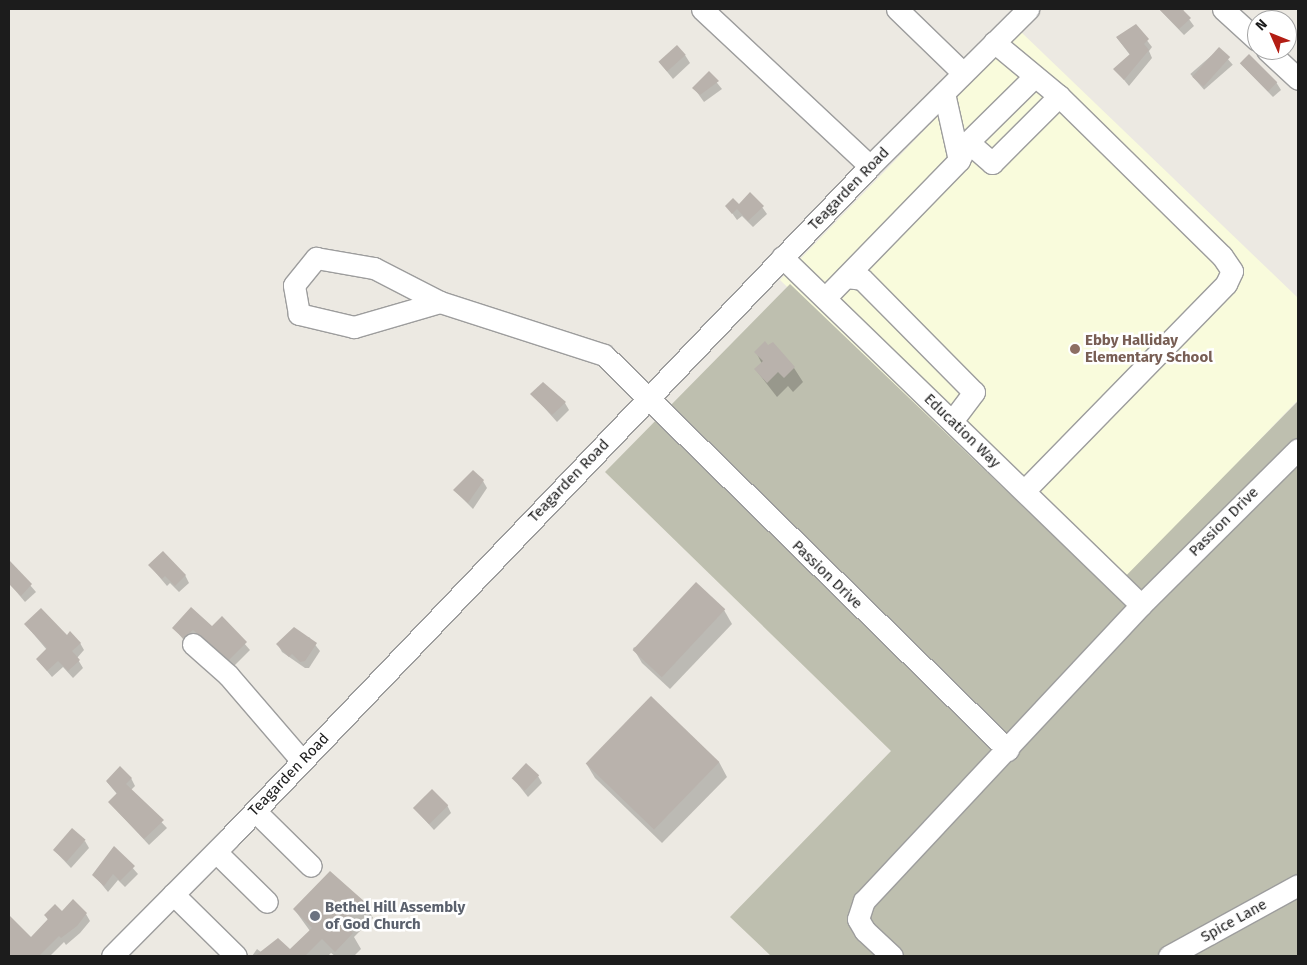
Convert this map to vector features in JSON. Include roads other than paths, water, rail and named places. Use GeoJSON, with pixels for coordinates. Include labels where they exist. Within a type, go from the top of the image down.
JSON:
{"type":"FeatureCollection","features":[{"type":"Feature","properties":{"kind":"street"},"geometry":{"type":"LineString","coordinates":[[702,9],[870,166]]}},
{"type":"Feature","properties":{"kind":"street"},"geometry":{"type":"LineString","coordinates":[[897,9],[963,73]]}},
{"type":"Feature","properties":{"kind":"street","name":"Teagarden Road"},"geometry":{"type":"LineString","coordinates":[[112,956],[216,852],[870,166],[1028,9]]}},
{"type":"Feature","properties":{"kind":"street"},"geometry":{"type":"LineString","coordinates":[[1223,9],[1247,31]]}},
{"type":"Feature","properties":{"kind":"street"},"geometry":{"type":"LineString","coordinates":[[994,42],[1059,96],[1222,256],[1232,271],[1226,284],[1024,491]]}},
{"type":"Feature","properties":{"kind":"street"},"geometry":{"type":"LineString","coordinates":[[1278,60],[1298,79]]}},
{"type":"Feature","properties":{"kind":"street"},"geometry":{"type":"LineString","coordinates":[[825,298],[1034,77]]}},
{"type":"Feature","properties":{"kind":"street"},"geometry":{"type":"LineString","coordinates":[[944,93],[963,151],[992,163],[1059,96]]}},
{"type":"Feature","properties":{"kind":"street","name":"Education Way"},"geometry":{"type":"LineString","coordinates":[[782,257],[1141,605]]}},
{"type":"Feature","properties":{"kind":"street","name":"Passion Drive"},"geometry":{"type":"LineString","coordinates":[[440,302],[354,327],[299,314],[294,285],[316,258],[374,268],[440,302],[604,355],[646,400],[1008,750]]}},
{"type":"Feature","properties":{"kind":"street"},"geometry":{"type":"LineString","coordinates":[[846,277],[862,279],[974,392],[952,421]]}},
{"type":"Feature","properties":{"kind":"street","name":"Passion Drive"},"geometry":{"type":"LineString","coordinates":[[892,956],[865,931],[858,919],[864,901],[1008,750],[1141,605],[1298,449]]}},
{"type":"Feature","properties":{"kind":"street"},"geometry":{"type":"LineString","coordinates":[[193,644],[228,675],[302,761]]}},
{"type":"Feature","properties":{"kind":"street"},"geometry":{"type":"LineString","coordinates":[[255,810],[311,866]]}},
{"type":"Feature","properties":{"kind":"street"},"geometry":{"type":"LineString","coordinates":[[216,852],[267,902]]}},
{"type":"Feature","properties":{"kind":"street","name":"Spice Lane"},"geometry":{"type":"LineString","coordinates":[[1169,956],[1298,885]]}},
{"type":"Feature","properties":{"kind":"street"},"geometry":{"type":"LineString","coordinates":[[173,894],[236,956]]}},
{"type":"Feature","properties":{"kind":"place","name":"Ebby Halliday Elementary School"},"geometry":{"type":"Point","coordinates":[1075,349]}},
{"type":"Feature","properties":{"kind":"place","name":"Bethel Hill Assembly of God Church"},"geometry":{"type":"Point","coordinates":[315,916]}}]}
